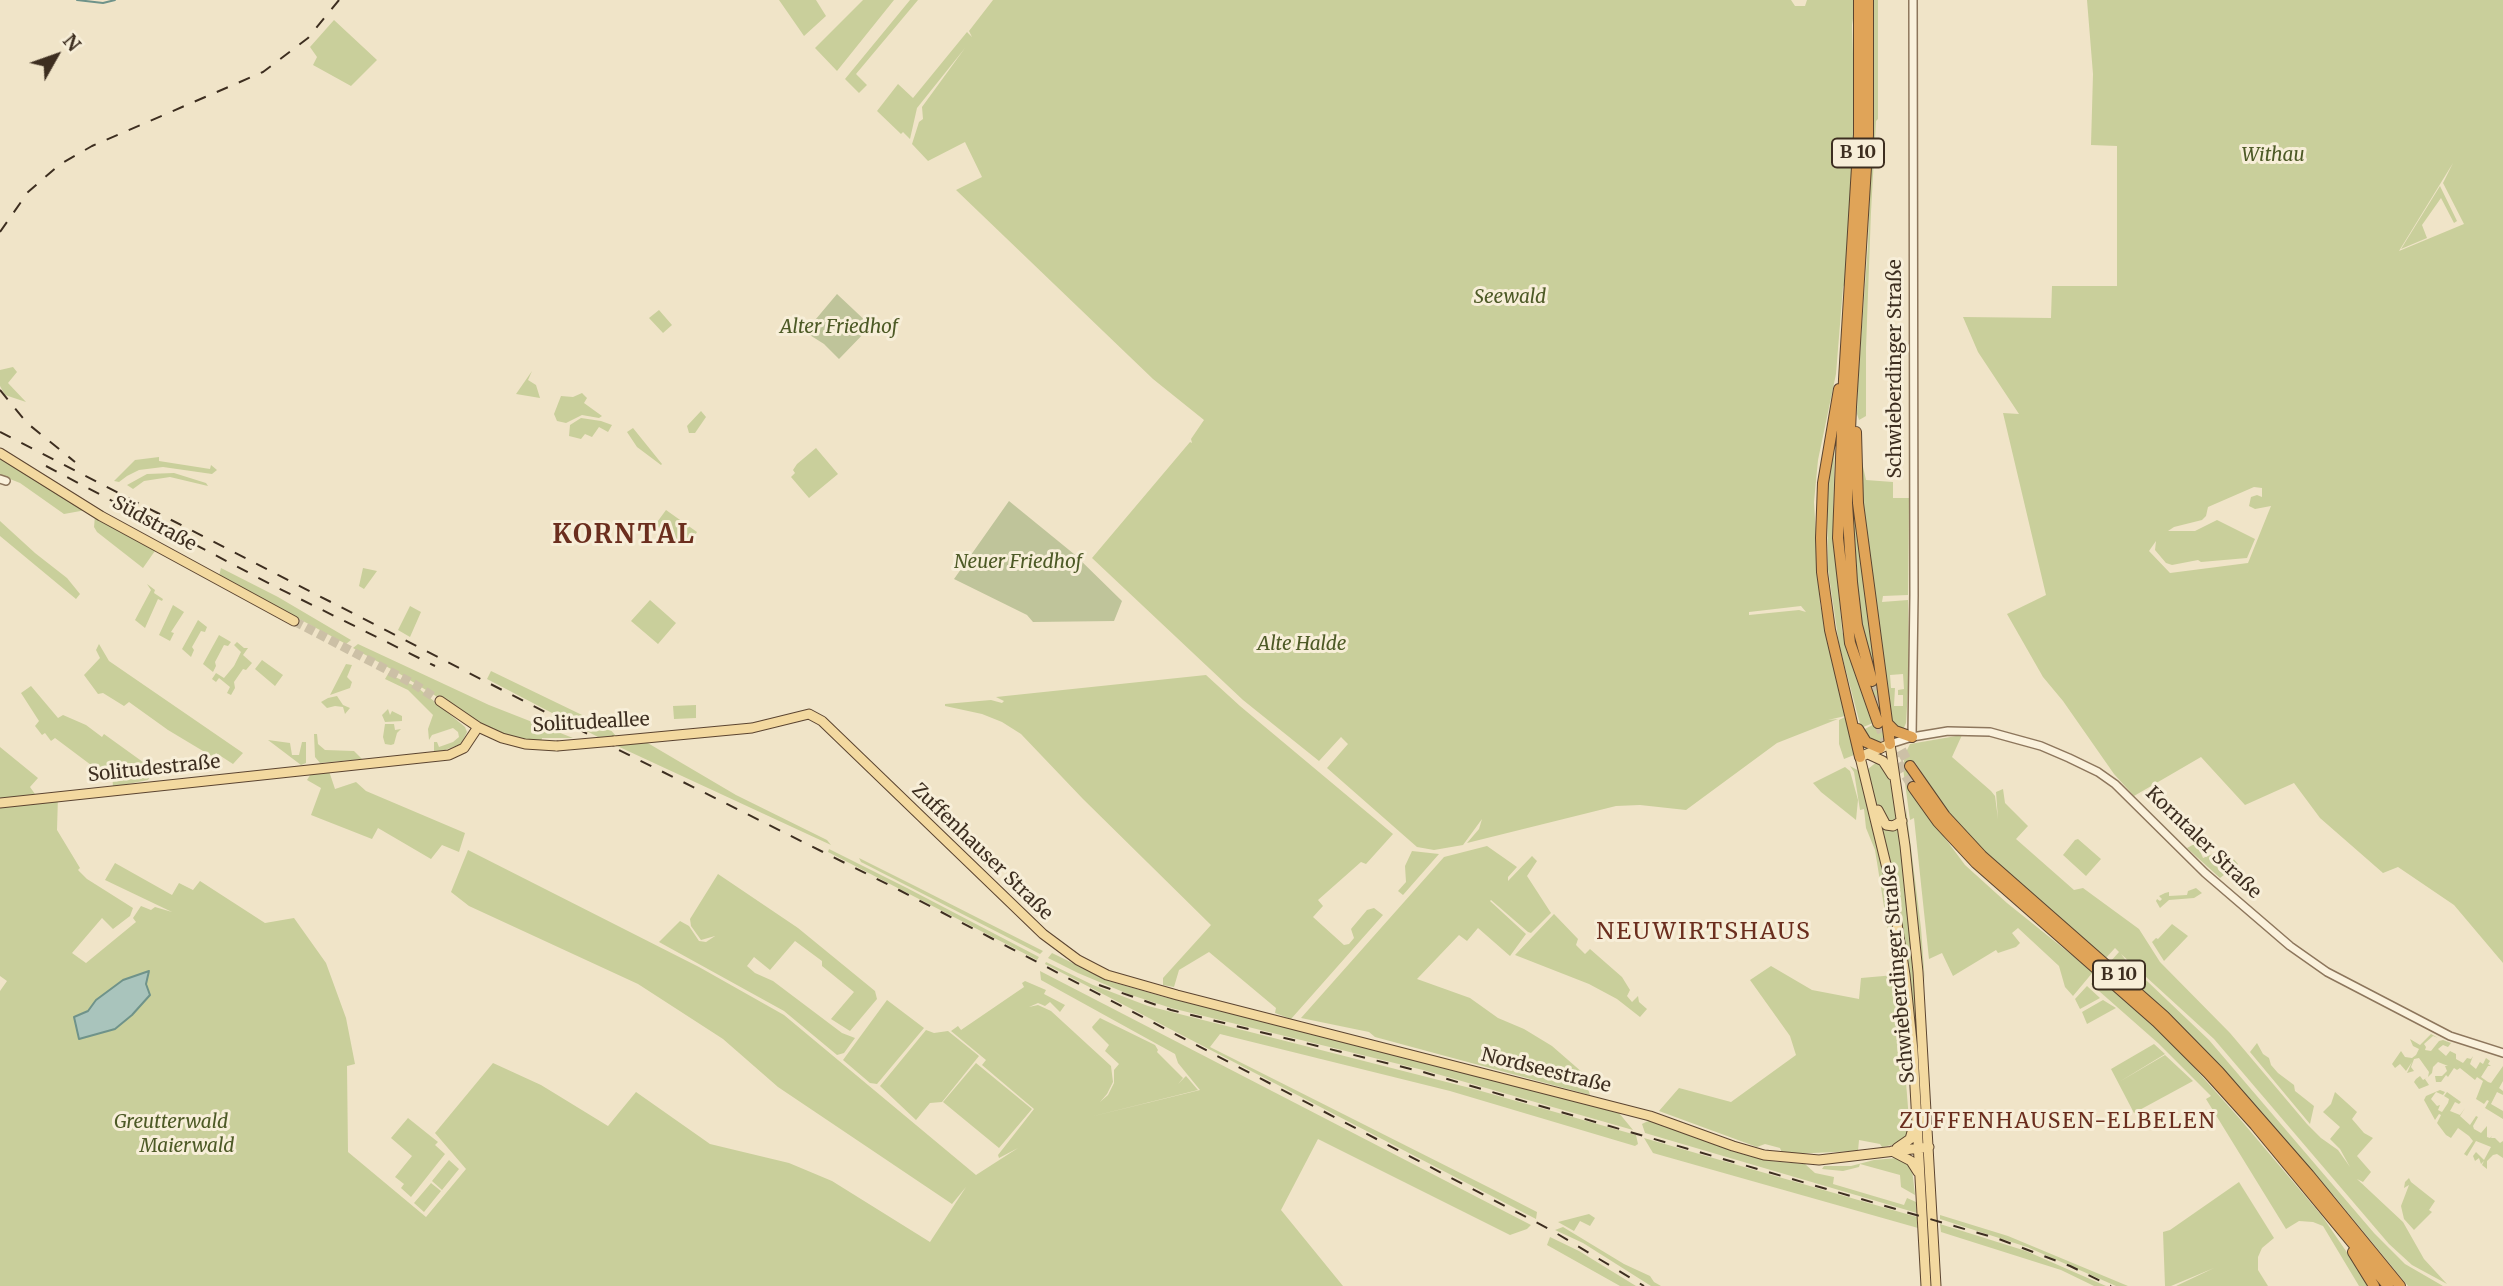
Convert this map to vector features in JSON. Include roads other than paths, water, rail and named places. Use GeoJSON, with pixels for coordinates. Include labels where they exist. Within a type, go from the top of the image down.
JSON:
{"type":"FeatureCollection","features":[{"type":"Feature","properties":{"kind":"highway","name":"B 10"},"geometry":{"type":"LineString","coordinates":[[1859,0],[1859,134],[1838,492],[1838,538],[1850,643],[1883,723]]}},
{"type":"Feature","properties":{"kind":"highway","name":"B 10"},"geometry":{"type":"LineString","coordinates":[[1868,0],[1868,135],[1847,490],[1857,625],[1872,681]]}},
{"type":"Feature","properties":{"kind":"highway","name":"B 10"},"geometry":{"type":"LineString","coordinates":[[1850,713],[1864,739],[1885,746],[1858,503],[1854,364]]}},
{"type":"Feature","properties":{"kind":"highway","name":"B 10"},"geometry":{"type":"LineString","coordinates":[[1844,379],[1837,394],[1827,454],[1821,538],[1826,607],[1850,713],[1864,755]]}},
{"type":"Feature","properties":{"kind":"highway"},"geometry":{"type":"LineString","coordinates":[[1883,723],[1912,737]]}},
{"type":"Feature","properties":{"kind":"highway","name":"B 10"},"geometry":{"type":"LineString","coordinates":[[1910,766],[1945,816],[1982,856],[2164,1016],[2219,1072],[2309,1175],[2400,1286]]}},
{"type":"Feature","properties":{"kind":"highway","name":"B 10"},"geometry":{"type":"LineString","coordinates":[[1913,787],[1938,822],[1976,863],[2157,1022],[2208,1073],[2255,1125],[2388,1286]]}},
{"type":"Feature","properties":{"kind":"highway"},"geometry":{"type":"LineString","coordinates":[[2329,1213],[2333,1226],[2374,1286]]}},
{"type":"Feature","properties":{"kind":"main road","name":"Südstraße"},"geometry":{"type":"LineString","coordinates":[[1,455],[101,516],[294,621]]}},
{"type":"Feature","properties":{"kind":"main road"},"geometry":{"type":"LineString","coordinates":[[440,701],[478,727]]}},
{"type":"Feature","properties":{"kind":"main road","name":"Solitudeallee"},"geometry":{"type":"LineString","coordinates":[[478,727],[519,743],[557,746],[752,728],[802,715]]}},
{"type":"Feature","properties":{"kind":"main road","name":"Zuffenhauser Straße"},"geometry":{"type":"LineString","coordinates":[[802,715],[812,715],[821,721],[1020,913],[1065,952],[1107,975],[1156,989]]}},
{"type":"Feature","properties":{"kind":"main road","name":"Solitudestraße"},"geometry":{"type":"LineString","coordinates":[[0,803],[456,754],[464,748],[478,727]]}},
{"type":"Feature","properties":{"kind":"main road","name":"Korntaler Straße"},"geometry":{"type":"LineString","coordinates":[[1864,755],[1885,746]]}},
{"type":"Feature","properties":{"kind":"main road","name":"Schwieberdinger Straße"},"geometry":{"type":"LineString","coordinates":[[1885,746],[1896,782],[1902,821],[1919,972],[1924,1147],[1936,1286]]}},
{"type":"Feature","properties":{"kind":"main road"},"geometry":{"type":"LineString","coordinates":[[1864,755],[1883,761],[1896,782]]}},
{"type":"Feature","properties":{"kind":"main road","name":"Schwieberdinger Straße"},"geometry":{"type":"LineString","coordinates":[[1864,755],[1891,885],[1905,975],[1917,1121],[1924,1147],[1920,1177],[1926,1286]]}},
{"type":"Feature","properties":{"kind":"main road"},"geometry":{"type":"LineString","coordinates":[[1870,793],[1886,825],[1892,826],[1902,821]]}},
{"type":"Feature","properties":{"kind":"main road","name":"Nordseestraße"},"geometry":{"type":"LineString","coordinates":[[1156,989],[1650,1116],[1764,1155],[1812,1160],[1924,1147]]}},
{"type":"Feature","properties":{"kind":"main road"},"geometry":{"type":"LineString","coordinates":[[1917,1121],[1910,1139],[1892,1151],[1911,1161],[1920,1177]]}},
{"type":"Feature","properties":{"kind":"street","name":"Schwieberdinger Straße"},"geometry":{"type":"LineString","coordinates":[[1912,737],[1913,0]]}},
{"type":"Feature","properties":{"kind":"street","name":"Korntaler Straße"},"geometry":{"type":"LineString","coordinates":[[1885,746],[1912,737],[1955,731],[1990,732],[2041,746],[2098,772],[2127,794],[2205,873],[2290,946],[2319,967],[2430,1026],[2471,1044],[2503,1053]]}},
{"type":"Feature","properties":{"kind":"water"},"geometry":{"type":"Polygon","coordinates":[[[149,971],[146,984],[150,995],[132,1015],[115,1029],[79,1039],[74,1017],[88,1011],[96,1000],[123,980],[149,971]]]}},
{"type":"Feature","properties":{"kind":"waterway"},"geometry":{"type":"LineString","coordinates":[[77,0],[103,3],[115,0]]}},
{"type":"Feature","properties":{"kind":"tunnel"},"geometry":{"type":"LineString","coordinates":[[294,621],[414,684],[440,701]]}},
{"type":"Feature","properties":{"kind":"tunnel"},"geometry":{"type":"LineString","coordinates":[[1872,681],[1894,737],[1910,766]]}},
{"type":"Feature","properties":{"kind":"tunnel"},"geometry":{"type":"LineString","coordinates":[[1878,723],[1892,753],[1913,787]]}},
{"type":"Feature","properties":{"kind":"railway"},"geometry":{"type":"LineString","coordinates":[[0,232],[28,192],[59,165],[92,146],[263,72],[308,38],[339,0]]}},
{"type":"Feature","properties":{"kind":"railway"},"geometry":{"type":"LineString","coordinates":[[0,390],[27,423],[75,462]]}},
{"type":"Feature","properties":{"kind":"railway"},"geometry":{"type":"LineString","coordinates":[[0,432],[617,749],[899,890],[1551,1230],[1644,1286]]}},
{"type":"Feature","properties":{"kind":"railway"},"geometry":{"type":"LineString","coordinates":[[46,466],[272,585],[435,666]]}},
{"type":"Feature","properties":{"kind":"railway"},"geometry":{"type":"LineString","coordinates":[[1099,985],[1171,1010],[1423,1072],[1999,1239],[2070,1266],[2111,1286]]}},
{"type":"Feature","properties":{"kind":"district","name":"KORNTAL"},"geometry":{"type":"Point","coordinates":[624,536]}},
{"type":"Feature","properties":{"kind":"district","name":"NEUWIRTSHAUS"},"geometry":{"type":"Point","coordinates":[1704,932]}},
{"type":"Feature","properties":{"kind":"district","name":"ZUFFENHAUSEN-ELBELEN"},"geometry":{"type":"Point","coordinates":[2058,1122]}},
{"type":"Feature","properties":{"kind":"park label","name":"Withau"},"geometry":{"type":"Point","coordinates":[2273,156]}},
{"type":"Feature","properties":{"kind":"park label","name":"Seewald"},"geometry":{"type":"Point","coordinates":[1510,298]}},
{"type":"Feature","properties":{"kind":"park label","name":"Alter Friedhof"},"geometry":{"type":"Point","coordinates":[839,328]}},
{"type":"Feature","properties":{"kind":"park label","name":"Neuer Friedhof"},"geometry":{"type":"Point","coordinates":[1018,563]}},
{"type":"Feature","properties":{"kind":"park label","name":"Alte Halde"},"geometry":{"type":"Point","coordinates":[1302,645]}},
{"type":"Feature","properties":{"kind":"park label","name":"Greutterwald"},"geometry":{"type":"Point","coordinates":[171,1123]}},
{"type":"Feature","properties":{"kind":"park label","name":"Maierwald"},"geometry":{"type":"Point","coordinates":[187,1147]}}]}
